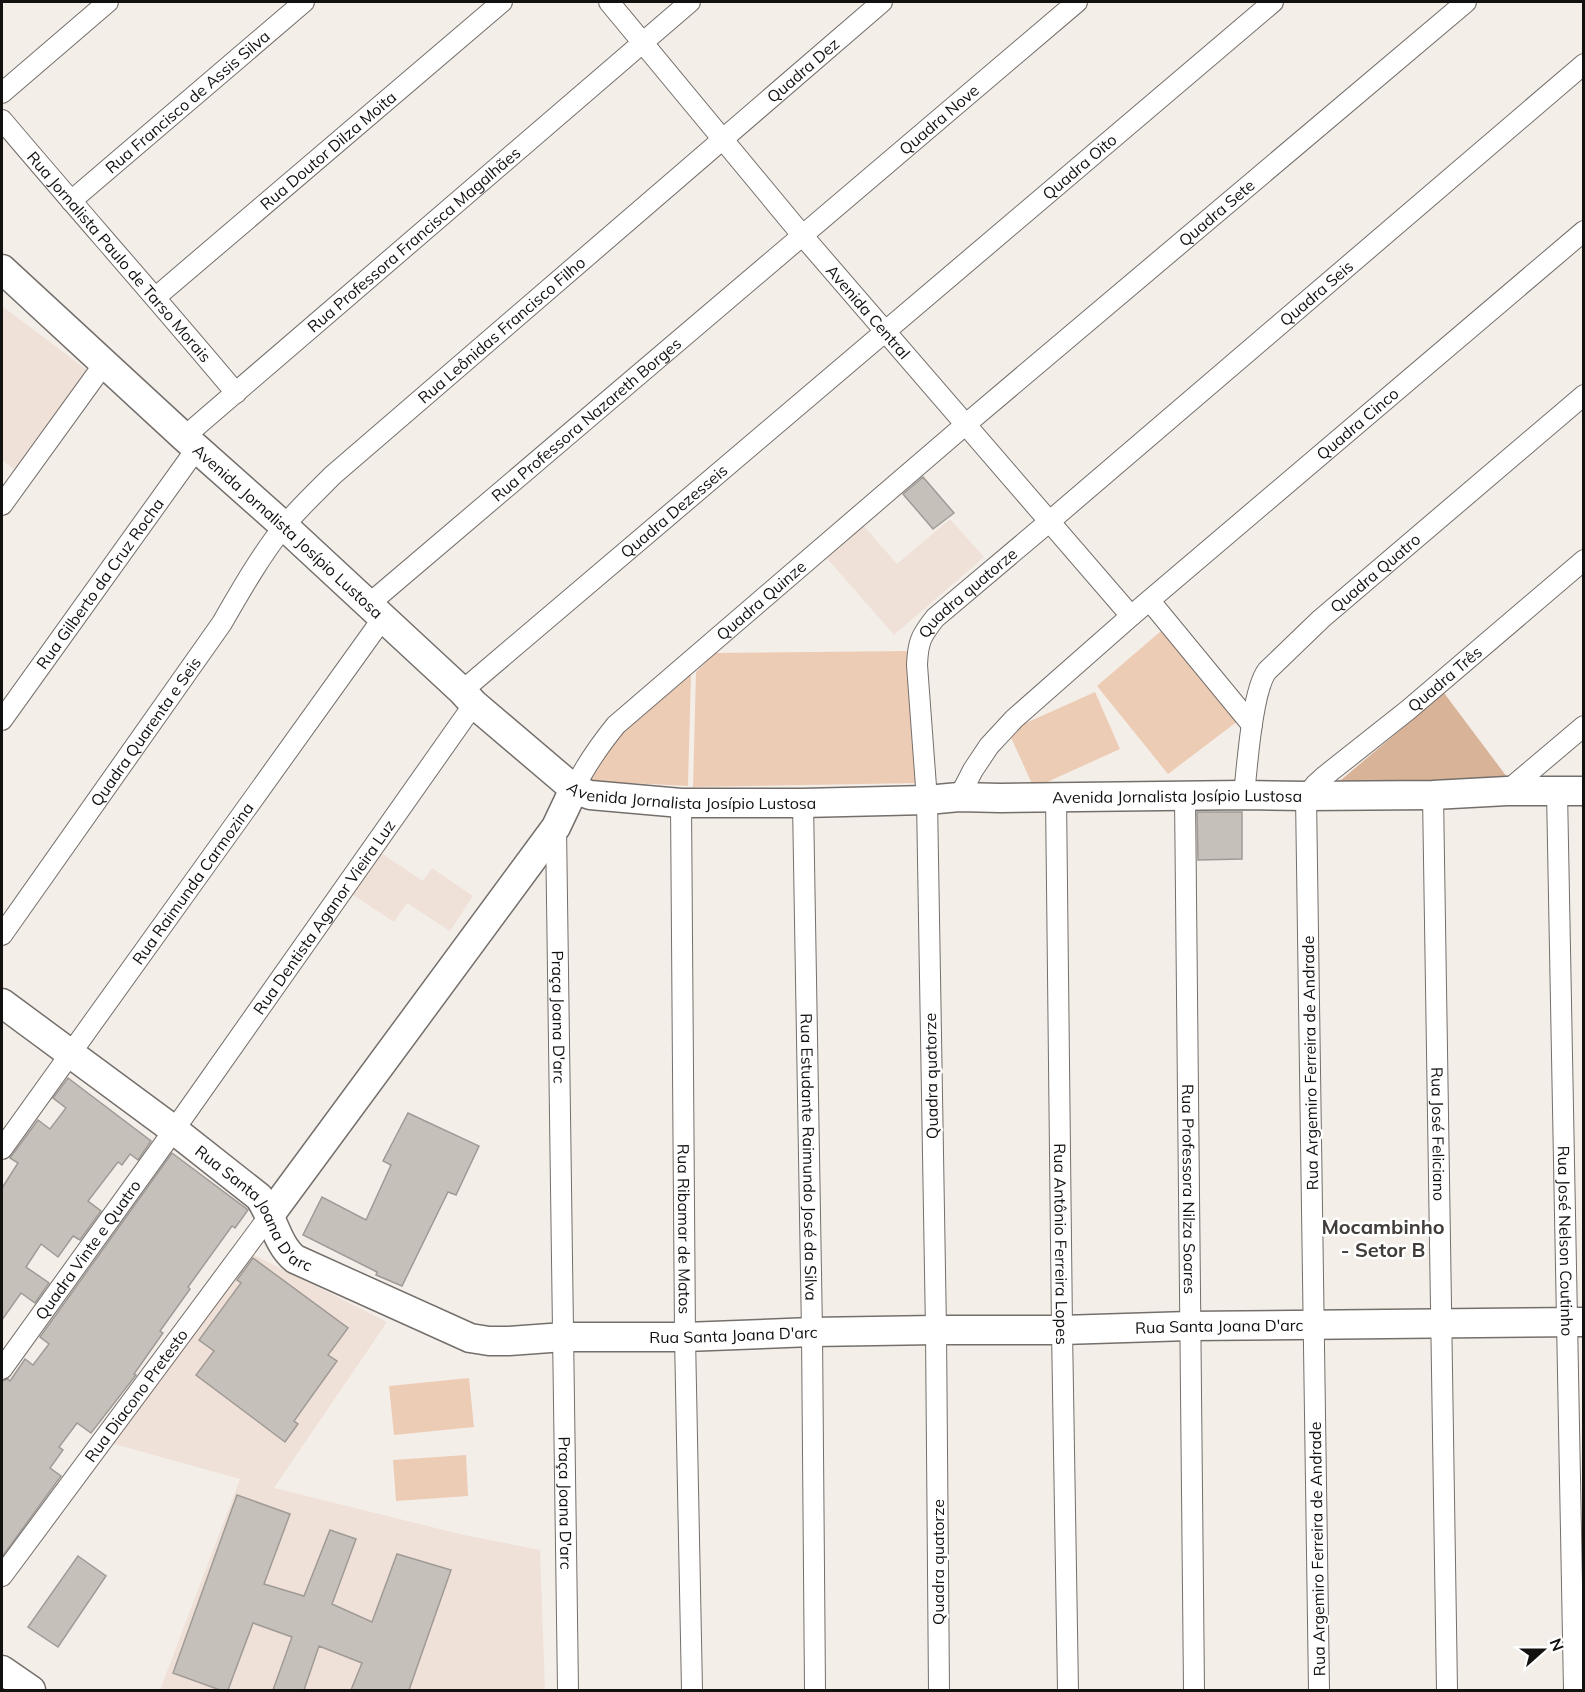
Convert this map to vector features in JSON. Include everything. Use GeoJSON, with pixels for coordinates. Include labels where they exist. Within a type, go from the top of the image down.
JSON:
{"type":"FeatureCollection","features":[{"type":"Feature","properties":{"kind":"street"},"geometry":{"type":"LineString","coordinates":[[2,93],[108,2]]}},
{"type":"Feature","properties":{"kind":"street","name":"Rua Francisco de Assis Silva"},"geometry":{"type":"LineString","coordinates":[[71,201],[304,2]]}},
{"type":"Feature","properties":{"kind":"street","name":"Rua Doutor Dilza Moita"},"geometry":{"type":"LineString","coordinates":[[156,297],[501,2]]}},
{"type":"Feature","properties":{"kind":"street","name":"Avenida Central"},"geometry":{"type":"LineString","coordinates":[[609,2],[644,41],[801,235],[1131,616]]}},
{"type":"Feature","properties":{"kind":"street","name":"Rua Professora Francisca Magalhães"},"geometry":{"type":"LineString","coordinates":[[191,442],[236,393],[690,2]]}},
{"type":"Feature","properties":{"kind":"street","name":"Quadra Dez"},"geometry":{"type":"LineString","coordinates":[[722,138],[882,2]]}},
{"type":"Feature","properties":{"kind":"street","name":"Quadra Nove"},"geometry":{"type":"LineString","coordinates":[[801,235],[1077,2]]}},
{"type":"Feature","properties":{"kind":"street","name":"Quadra Oito"},"geometry":{"type":"LineString","coordinates":[[885,331],[1273,2]]}},
{"type":"Feature","properties":{"kind":"street","name":"Quadra Sete"},"geometry":{"type":"LineString","coordinates":[[965,425],[1466,2]]}},
{"type":"Feature","properties":{"kind":"street","name":"Quadra Seis"},"geometry":{"type":"LineString","coordinates":[[1050,521],[1584,64]]}},
{"type":"Feature","properties":{"kind":"street","name":"Rua Jornalista Paulo de Tarso Morais"},"geometry":{"type":"LineString","coordinates":[[2,120],[236,393]]}},
{"type":"Feature","properties":{"kind":"street","name":"Rua Leônidas Francisco Filho"},"geometry":{"type":"LineString","coordinates":[[284,526],[333,475],[722,138]]}},
{"type":"Feature","properties":{"kind":"street","name":"Quadra Cinco"},"geometry":{"type":"LineString","coordinates":[[1131,616],[1584,231]]}},
{"type":"Feature","properties":{"kind":"street","name":"Rua Professora Nazareth Borges"},"geometry":{"type":"LineString","coordinates":[[376,611],[801,235]]}},
{"type":"Feature","properties":{"kind":"street","name":"Avenida Jornalista Josípio Lustosa"},"geometry":{"type":"LineString","coordinates":[[5,280],[191,442],[468,697],[574,789],[590,795],[681,803],[803,803],[959,797],[1433,795],[1507,791],[1570,791]]}},
{"type":"Feature","properties":{"kind":"street","name":"Quadra Dezesseis"},"geometry":{"type":"LineString","coordinates":[[468,697],[885,331]]}},
{"type":"Feature","properties":{"kind":"street"},"geometry":{"type":"LineString","coordinates":[[2,505],[104,364]]}},
{"type":"Feature","properties":{"kind":"street","name":"Quadra Quatro"},"geometry":{"type":"LineString","coordinates":[[1244,795],[1252,725],[1262,678],[1267,671],[1293,644],[1584,394]]}},
{"type":"Feature","properties":{"kind":"street","name":"Quadra Quinze"},"geometry":{"type":"LineString","coordinates":[[574,789],[597,747],[616,725],[965,425]]}},
{"type":"Feature","properties":{"kind":"street","name":"Rua Gilberto da Cruz Rocha"},"geometry":{"type":"LineString","coordinates":[[2,720],[191,442]]}},
{"type":"Feature","properties":{"kind":"street","name":"Quadra quatorze"},"geometry":{"type":"LineString","coordinates":[[939,1690],[936,1330],[927,800],[917,665],[918,647],[922,635],[935,618],[1050,521]]}},
{"type":"Feature","properties":{"kind":"street","name":"Quadra Quarenta e Seis"},"geometry":{"type":"LineString","coordinates":[[2,935],[222,623],[244,584],[284,526]]}},
{"type":"Feature","properties":{"kind":"street","name":"Quadra Três"},"geometry":{"type":"LineString","coordinates":[[1306,796],[1315,784],[1417,702],[1584,560]]}},
{"type":"Feature","properties":{"kind":"street"},"geometry":{"type":"LineString","coordinates":[[1150,601],[1252,725]]}},
{"type":"Feature","properties":{"kind":"street","name":"Rua Raimunda Carmozina"},"geometry":{"type":"LineString","coordinates":[[2,1149],[71,1054],[376,611]]}},
{"type":"Feature","properties":{"kind":"street"},"geometry":{"type":"LineString","coordinates":[[959,797],[989,746],[1014,718],[1131,616]]}},
{"type":"Feature","properties":{"kind":"street","name":"Rua Dentista Aganor Vieira Luz"},"geometry":{"type":"LineString","coordinates":[[174,1130],[468,697]]}},
{"type":"Feature","properties":{"kind":"street"},"geometry":{"type":"LineString","coordinates":[[1507,791],[1584,726]]}},
{"type":"Feature","properties":{"kind":"street"},"geometry":{"type":"LineString","coordinates":[[270,1215],[556,827],[574,789]]}},
{"type":"Feature","properties":{"kind":"street","name":"Rua José Nelson Coutinho"},"geometry":{"type":"LineString","coordinates":[[1570,791],[1575,1323],[1574,1690]]}},
{"type":"Feature","properties":{"kind":"street","name":"Rua José Feliciano"},"geometry":{"type":"LineString","coordinates":[[1433,795],[1447,1690]]}},
{"type":"Feature","properties":{"kind":"street","name":"Rua Professora Nilza Soares"},"geometry":{"type":"LineString","coordinates":[[1185,796],[1194,1690]]}},
{"type":"Feature","properties":{"kind":"street","name":"Rua Argemiro Ferreira de Andrade"},"geometry":{"type":"LineString","coordinates":[[1306,796],[1319,1690]]}},
{"type":"Feature","properties":{"kind":"street","name":"Rua Antônio Ferreira Lopes"},"geometry":{"type":"LineString","coordinates":[[1056,797],[1068,1690]]}},
{"type":"Feature","properties":{"kind":"street","name":"Rua Ribamar de Matos"},"geometry":{"type":"LineString","coordinates":[[681,803],[685,1337],[692,1690]]}},
{"type":"Feature","properties":{"kind":"street","name":"Rua Estudante Raimundo José da Silva"},"geometry":{"type":"LineString","coordinates":[[803,803],[812,1332],[815,1690]]}},
{"type":"Feature","properties":{"kind":"street","name":"Praça Joana D'arc"},"geometry":{"type":"LineString","coordinates":[[556,827],[568,1690]]}},
{"type":"Feature","properties":{"kind":"street","name":"Rua Santa Joana D'arc"},"geometry":{"type":"LineString","coordinates":[[2,1003],[174,1130],[260,1197],[286,1249],[301,1263],[462,1335],[489,1341],[564,1337],[685,1337],[812,1332],[1575,1323]]}},
{"type":"Feature","properties":{"kind":"street","name":"Quadra Vinte e Quatro"},"geometry":{"type":"LineString","coordinates":[[2,1369],[174,1130]]}},
{"type":"Feature","properties":{"kind":"street","name":"Rua Diacono Pretesto"},"geometry":{"type":"LineString","coordinates":[[2,1576],[270,1215]]}},
{"type":"Feature","properties":{"kind":"street"},"geometry":{"type":"LineString","coordinates":[[2,1670],[31,1690]]}},
{"type":"Feature","properties":{"kind":"shaded area"},"geometry":{"type":"Polygon","coordinates":[[[2,306],[87,370],[14,469],[2,460],[2,306]]]}},
{"type":"Feature","properties":{"kind":"shaded area"},"geometry":{"type":"Polygon","coordinates":[[[950,519],[984,557],[894,635],[825,556],[862,524],[897,564],[950,519]]]}},
{"type":"Feature","properties":{"kind":"shaded area"},"geometry":{"type":"Polygon","coordinates":[[[1161,631],[1238,721],[1168,774],[1097,686],[1161,631]]]}},
{"type":"Feature","properties":{"kind":"shaded area"},"geometry":{"type":"Polygon","coordinates":[[[909,651],[919,783],[693,787],[696,672],[715,653],[909,651]]]}},
{"type":"Feature","properties":{"kind":"shaded area"},"geometry":{"type":"Polygon","coordinates":[[[691,673],[688,786],[589,781],[625,728],[691,673]]]}},
{"type":"Feature","properties":{"kind":"shaded area"},"geometry":{"type":"Polygon","coordinates":[[[1095,692],[1120,749],[1034,788],[1008,731],[1095,692]]]}},
{"type":"Feature","properties":{"kind":"shaded area"},"geometry":{"type":"Polygon","coordinates":[[[1444,693],[1510,781],[1335,785],[1444,693]]]}},
{"type":"Feature","properties":{"kind":"shaded area"},"geometry":{"type":"Polygon","coordinates":[[[378,851],[423,881],[432,868],[473,896],[450,931],[407,903],[394,922],[350,893],[378,851]]]}},
{"type":"Feature","properties":{"kind":"shaded area"},"geometry":{"type":"Polygon","coordinates":[[[246,1251],[387,1322],[274,1488],[464,1535],[540,1550],[545,1690],[160,1690],[240,1479],[107,1442],[246,1251]]]}},
{"type":"Feature","properties":{"kind":"shaded area"},"geometry":{"type":"Polygon","coordinates":[[[469,1378],[474,1427],[394,1435],[389,1386],[469,1378]]]}},
{"type":"Feature","properties":{"kind":"shaded area"},"geometry":{"type":"Polygon","coordinates":[[[466,1455],[468,1496],[396,1501],[393,1460],[466,1455]]]}},
{"type":"Feature","properties":{"kind":"building"},"geometry":{"type":"Polygon","coordinates":[[[923,477],[954,513],[933,529],[903,494],[923,477]]]}},
{"type":"Feature","properties":{"kind":"building"},"geometry":{"type":"Polygon","coordinates":[[[1197,812],[1242,812],[1242,859],[1198,860],[1197,812]]]}},
{"type":"Feature","properties":{"kind":"building"},"geometry":{"type":"Polygon","coordinates":[[[68,1078],[151,1141],[138,1160],[130,1154],[122,1165],[118,1162],[88,1201],[101,1211],[80,1240],[73,1236],[58,1257],[41,1244],[26,1267],[49,1283],[35,1303],[21,1293],[2,1320],[2,1188],[18,1163],[10,1158],[38,1120],[50,1129],[66,1108],[53,1098],[68,1078]]]}},
{"type":"Feature","properties":{"kind":"building"},"geometry":{"type":"Polygon","coordinates":[[[408,1113],[479,1146],[456,1195],[448,1192],[402,1286],[376,1275],[377,1272],[303,1235],[322,1197],[366,1220],[391,1165],[383,1161],[408,1113]]]}},
{"type":"Feature","properties":{"kind":"building"},"geometry":{"type":"Polygon","coordinates":[[[172,1153],[248,1210],[235,1228],[232,1226],[188,1287],[190,1289],[160,1331],[163,1333],[134,1374],[136,1375],[91,1433],[77,1423],[59,1447],[63,1450],[50,1468],[61,1476],[2,1557],[2,1381],[8,1379],[10,1381],[25,1359],[33,1365],[49,1344],[40,1337],[172,1153]]]}},
{"type":"Feature","properties":{"kind":"building"},"geometry":{"type":"Polygon","coordinates":[[[253,1258],[348,1328],[328,1355],[337,1361],[294,1421],[298,1424],[285,1442],[196,1375],[214,1351],[199,1340],[241,1283],[237,1280],[253,1258]]]}},
{"type":"Feature","properties":{"kind":"building"},"geometry":{"type":"Polygon","coordinates":[[[237,1495],[290,1514],[264,1584],[304,1596],[330,1530],[356,1539],[332,1604],[372,1622],[397,1554],[451,1570],[409,1690],[351,1690],[362,1663],[319,1646],[304,1690],[273,1690],[292,1637],[253,1623],[228,1690],[220,1690],[173,1673],[237,1495]]]}},
{"type":"Feature","properties":{"kind":"building"},"geometry":{"type":"Polygon","coordinates":[[[78,1556],[106,1576],[58,1647],[28,1627],[78,1556]]]}},
{"type":"Feature","properties":{"kind":"district","name":"Mocambinho - Setor B"},"geometry":{"type":"Point","coordinates":[1383,1238]}}]}
